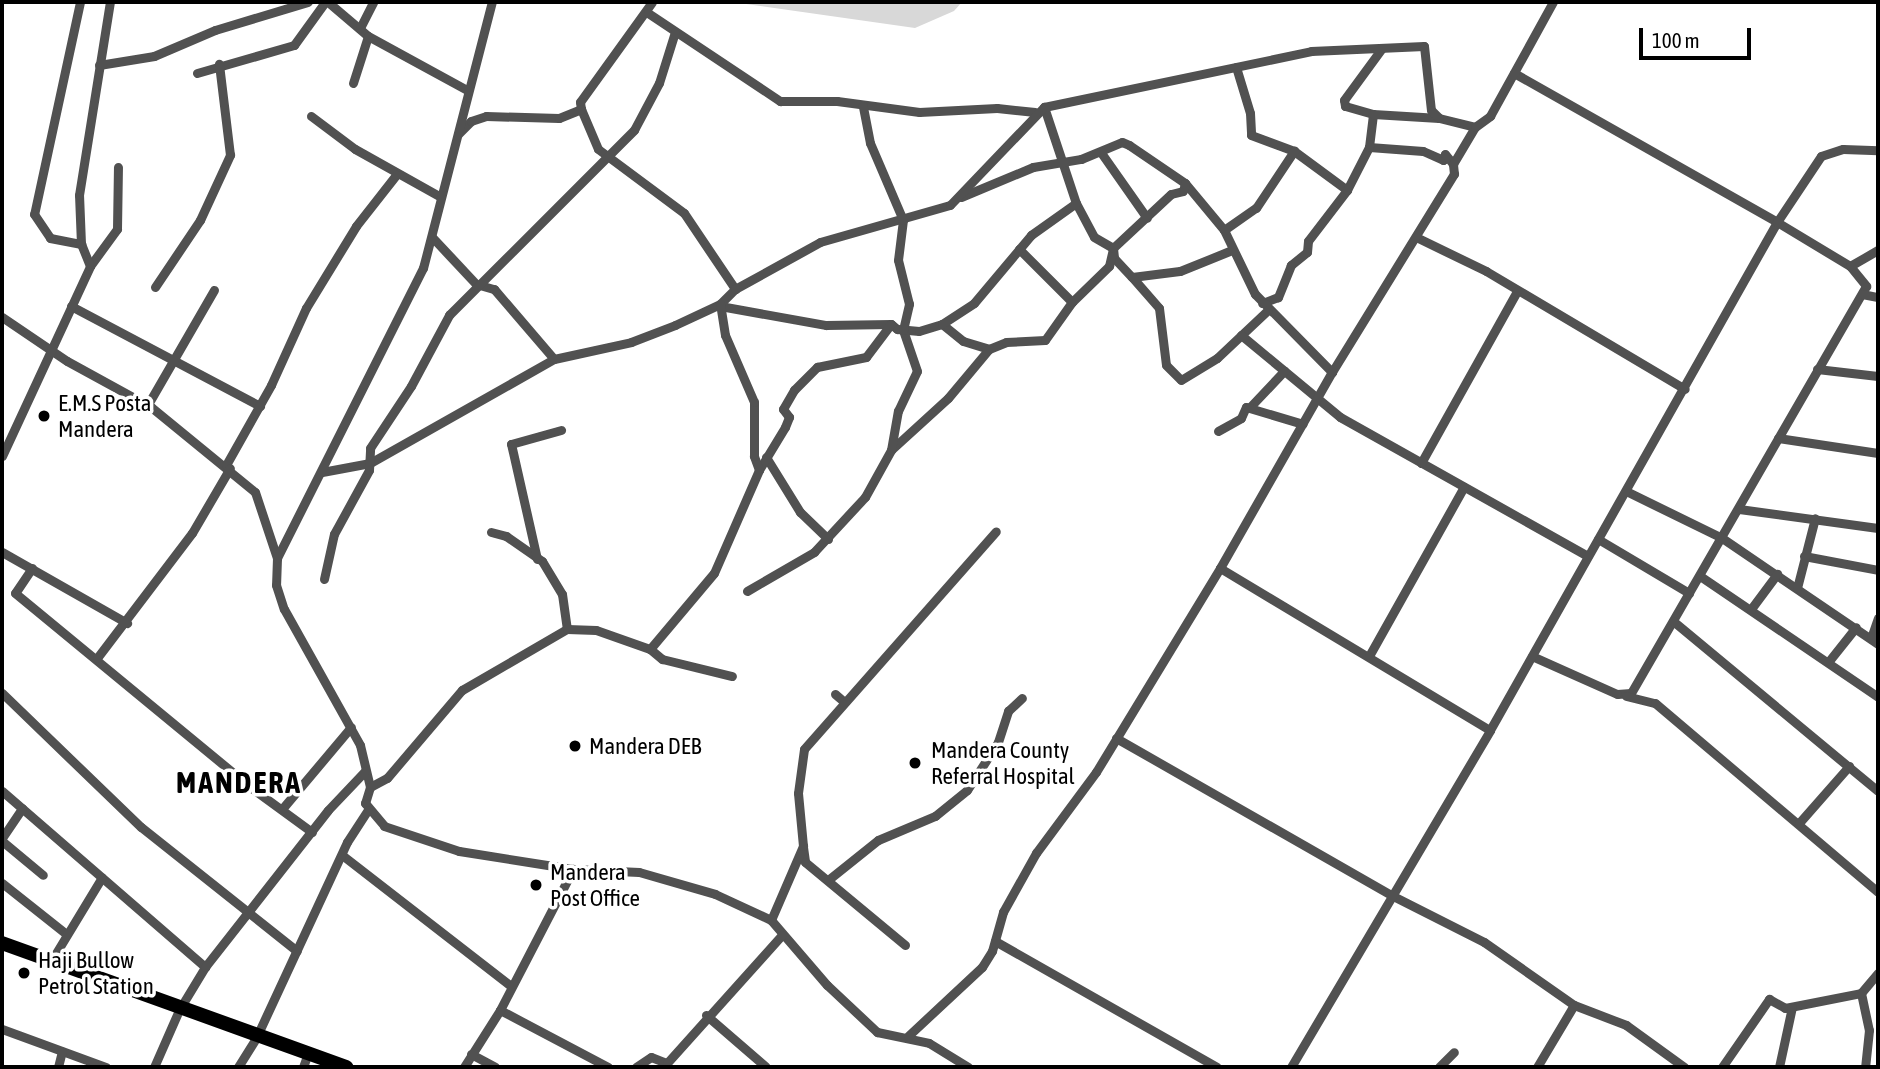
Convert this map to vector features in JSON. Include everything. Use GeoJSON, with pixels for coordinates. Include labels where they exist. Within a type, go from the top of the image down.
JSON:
{"type":"FeatureCollection","features":[{"type":"Feature","properties":{"kind":"highway"},"geometry":{"type":"LineString","coordinates":[[2,943],[256,1038],[305,1060],[346,1067]]}},
{"type":"Feature","properties":{"kind":"street"},"geometry":{"type":"LineString","coordinates":[[80,2],[34,214],[50,238],[81,244]]}},
{"type":"Feature","properties":{"kind":"street"},"geometry":{"type":"LineString","coordinates":[[90,267],[81,244],[82,168],[110,2]]}},
{"type":"Feature","properties":{"kind":"street"},"geometry":{"type":"LineString","coordinates":[[99,65],[154,56],[215,30],[308,2]]}},
{"type":"Feature","properties":{"kind":"street"},"geometry":{"type":"LineString","coordinates":[[197,72],[294,45],[326,2],[368,36],[467,90]]}},
{"type":"Feature","properties":{"kind":"street"},"geometry":{"type":"LineString","coordinates":[[360,28],[373,2]]}},
{"type":"Feature","properties":{"kind":"street"},"geometry":{"type":"LineString","coordinates":[[277,558],[397,326],[432,237],[439,196],[492,2]]}},
{"type":"Feature","properties":{"kind":"street"},"geometry":{"type":"LineString","coordinates":[[652,2],[648,13],[580,102],[581,109],[598,149],[667,197],[684,213],[734,289]]}},
{"type":"Feature","properties":{"kind":"street"},"geometry":{"type":"LineString","coordinates":[[1452,164],[1475,127],[1490,116],[1553,2]]}},
{"type":"Feature","properties":{"kind":"street"},"geometry":{"type":"LineString","coordinates":[[648,13],[779,101],[1035,112]]}},
{"type":"Feature","properties":{"kind":"street"},"geometry":{"type":"LineString","coordinates":[[324,579],[334,534],[370,463],[369,448],[411,386],[452,310],[635,130],[659,83],[675,32]]}},
{"type":"Feature","properties":{"kind":"street"},"geometry":{"type":"LineString","coordinates":[[354,83],[368,36]]}},
{"type":"Feature","properties":{"kind":"street"},"geometry":{"type":"LineString","coordinates":[[960,198],[1035,112],[1044,107],[1311,51],[1424,46],[1432,110],[1439,118]]}},
{"type":"Feature","properties":{"kind":"street"},"geometry":{"type":"LineString","coordinates":[[1382,48],[1344,100],[1345,106],[1373,114],[1439,118],[1475,127]]}},
{"type":"Feature","properties":{"kind":"street"},"geometry":{"type":"LineString","coordinates":[[155,287],[200,220],[230,155],[219,64]]}},
{"type":"Feature","properties":{"kind":"street"},"geometry":{"type":"LineString","coordinates":[[1236,67],[1250,113],[1251,135],[1294,151],[1347,190]]}},
{"type":"Feature","properties":{"kind":"street"},"geometry":{"type":"LineString","coordinates":[[1514,72],[1850,266],[1863,278],[1866,286],[1631,693],[1617,694]]}},
{"type":"Feature","properties":{"kind":"street"},"geometry":{"type":"LineString","coordinates":[[863,106],[870,143],[903,220],[898,260],[909,304],[903,330],[917,371],[898,411],[891,450]]}},
{"type":"Feature","properties":{"kind":"street"},"geometry":{"type":"LineString","coordinates":[[1044,107],[1076,203],[1094,237],[1113,248]]}},
{"type":"Feature","properties":{"kind":"street"},"geometry":{"type":"LineString","coordinates":[[457,135],[471,121],[486,116],[559,118],[581,109]]}},
{"type":"Feature","properties":{"kind":"street"},"geometry":{"type":"LineString","coordinates":[[1113,248],[1114,258],[1159,308],[1166,365],[1181,380],[1209,364],[1241,335],[1265,306],[1278,297],[1291,265],[1307,252],[1308,242],[1347,190],[1369,147],[1373,114]]}},
{"type":"Feature","properties":{"kind":"street"},"geometry":{"type":"LineString","coordinates":[[311,116],[396,174],[439,196]]}},
{"type":"Feature","properties":{"kind":"street"},"geometry":{"type":"LineString","coordinates":[[322,472],[370,463],[554,359],[631,342],[720,305],[734,289],[820,242],[903,220],[1033,167],[1102,154],[1122,142],[1185,183],[1224,230],[1232,250],[1265,306],[1332,372]]}},
{"type":"Feature","properties":{"kind":"street"},"geometry":{"type":"LineString","coordinates":[[908,1035],[982,967],[995,941],[1003,912],[1036,853],[1116,738],[1220,568],[1332,372],[1454,174],[1452,164],[1445,154],[1443,160],[1423,151],[1369,147]]}},
{"type":"Feature","properties":{"kind":"street"},"geometry":{"type":"LineString","coordinates":[[1291,1067],[1490,730],[1777,222],[1821,156],[1843,149],[1878,150]]}},
{"type":"Feature","properties":{"kind":"street"},"geometry":{"type":"LineString","coordinates":[[1224,230],[1256,208],[1294,151]]}},
{"type":"Feature","properties":{"kind":"street"},"geometry":{"type":"LineString","coordinates":[[1102,154],[1147,218]]}},
{"type":"Feature","properties":{"kind":"street"},"geometry":{"type":"LineString","coordinates":[[2,456],[49,350],[90,267],[117,229],[118,167]]}},
{"type":"Feature","properties":{"kind":"street"},"geometry":{"type":"LineString","coordinates":[[97,658],[127,622],[192,533],[260,406],[306,308],[356,226],[396,174]]}},
{"type":"Feature","properties":{"kind":"street"},"geometry":{"type":"LineString","coordinates":[[747,591],[805,559],[828,539],[865,497],[891,450],[948,398],[989,349],[1006,342],[1045,340],[1072,303],[1110,266],[1113,248],[1171,194],[1183,191],[1185,183]]}},
{"type":"Feature","properties":{"kind":"street"},"geometry":{"type":"LineString","coordinates":[[720,305],[826,325],[891,324],[903,330],[942,324],[974,303],[1031,234],[1076,203]]}},
{"type":"Feature","properties":{"kind":"street"},"geometry":{"type":"LineString","coordinates":[[432,237],[476,285],[494,289],[554,359]]}},
{"type":"Feature","properties":{"kind":"street"},"geometry":{"type":"LineString","coordinates":[[1416,237],[1517,291],[1685,389]]}},
{"type":"Feature","properties":{"kind":"street"},"geometry":{"type":"LineString","coordinates":[[1019,249],[1072,303]]}},
{"type":"Feature","properties":{"kind":"street"},"geometry":{"type":"LineString","coordinates":[[1132,277],[1180,271],[1232,250]]}},
{"type":"Feature","properties":{"kind":"street"},"geometry":{"type":"LineString","coordinates":[[1850,266],[1878,250]]}},
{"type":"Feature","properties":{"kind":"street"},"geometry":{"type":"LineString","coordinates":[[147,406],[214,290]]}},
{"type":"Feature","properties":{"kind":"street"},"geometry":{"type":"LineString","coordinates":[[1421,463],[1517,291]]}},
{"type":"Feature","properties":{"kind":"street"},"geometry":{"type":"LineString","coordinates":[[1863,294],[1878,297]]}},
{"type":"Feature","properties":{"kind":"street"},"geometry":{"type":"LineString","coordinates":[[720,305],[725,335],[754,402],[754,456],[759,470]]}},
{"type":"Feature","properties":{"kind":"street"},"geometry":{"type":"LineString","coordinates":[[71,306],[260,406]]}},
{"type":"Feature","properties":{"kind":"street"},"geometry":{"type":"LineString","coordinates":[[2,317],[49,350],[147,406],[228,467],[260,500],[277,558],[276,585],[284,609],[352,727],[370,787]]}},
{"type":"Feature","properties":{"kind":"street"},"geometry":{"type":"LineString","coordinates":[[650,649],[714,573],[759,470],[785,427],[789,417],[783,409],[794,390],[817,367],[866,357],[891,324]]}},
{"type":"Feature","properties":{"kind":"street"},"geometry":{"type":"LineString","coordinates":[[942,324],[963,341],[989,349]]}},
{"type":"Feature","properties":{"kind":"street"},"geometry":{"type":"LineString","coordinates":[[1241,335],[1317,401],[1421,463],[1588,556]]}},
{"type":"Feature","properties":{"kind":"street"},"geometry":{"type":"LineString","coordinates":[[1817,369],[1878,376]]}},
{"type":"Feature","properties":{"kind":"street"},"geometry":{"type":"LineString","coordinates":[[1218,431],[1250,407],[1284,371]]}},
{"type":"Feature","properties":{"kind":"street"},"geometry":{"type":"LineString","coordinates":[[1250,407],[1303,424]]}},
{"type":"Feature","properties":{"kind":"street"},"geometry":{"type":"LineString","coordinates":[[537,559],[512,444],[561,430]]}},
{"type":"Feature","properties":{"kind":"street"},"geometry":{"type":"LineString","coordinates":[[1778,438],[1878,453]]}},
{"type":"Feature","properties":{"kind":"street"},"geometry":{"type":"LineString","coordinates":[[766,457],[800,512],[828,539]]}},
{"type":"Feature","properties":{"kind":"street"},"geometry":{"type":"LineString","coordinates":[[1369,656],[1464,486]]}},
{"type":"Feature","properties":{"kind":"street"},"geometry":{"type":"LineString","coordinates":[[1626,491],[1722,538],[1874,641],[1878,618]]}},
{"type":"Feature","properties":{"kind":"street"},"geometry":{"type":"LineString","coordinates":[[1739,509],[1878,528]]}},
{"type":"Feature","properties":{"kind":"street"},"geometry":{"type":"LineString","coordinates":[[1797,588],[1815,518]]}},
{"type":"Feature","properties":{"kind":"street"},"geometry":{"type":"LineString","coordinates":[[905,945],[805,862],[798,793],[804,749],[843,701],[996,531]]}},
{"type":"Feature","properties":{"kind":"street"},"geometry":{"type":"LineString","coordinates":[[491,532],[506,536],[537,559],[562,594],[567,629]]}},
{"type":"Feature","properties":{"kind":"street"},"geometry":{"type":"LineString","coordinates":[[1598,539],[1689,593]]}},
{"type":"Feature","properties":{"kind":"street"},"geometry":{"type":"LineString","coordinates":[[2,552],[127,622]]}},
{"type":"Feature","properties":{"kind":"street"},"geometry":{"type":"LineString","coordinates":[[1804,556],[1878,570]]}},
{"type":"Feature","properties":{"kind":"street"},"geometry":{"type":"LineString","coordinates":[[32,568],[15,593],[312,832]]}},
{"type":"Feature","properties":{"kind":"street"},"geometry":{"type":"LineString","coordinates":[[1220,568],[1490,730]]}},
{"type":"Feature","properties":{"kind":"street"},"geometry":{"type":"LineString","coordinates":[[1751,609],[1777,574]]}},
{"type":"Feature","properties":{"kind":"street"},"geometry":{"type":"LineString","coordinates":[[1700,576],[1829,661],[1878,697]]}},
{"type":"Feature","properties":{"kind":"street"},"geometry":{"type":"LineString","coordinates":[[1673,621],[1878,791]]}},
{"type":"Feature","properties":{"kind":"street"},"geometry":{"type":"LineString","coordinates":[[1829,661],[1856,627]]}},
{"type":"Feature","properties":{"kind":"street"},"geometry":{"type":"LineString","coordinates":[[732,676],[662,659],[650,649],[596,630],[567,629],[462,690],[387,778],[370,787],[365,793],[368,810],[384,826],[429,845],[573,869],[627,871],[672,880],[771,920],[782,935],[870,1026],[884,1034],[908,1035],[968,1067]]}},
{"type":"Feature","properties":{"kind":"street"},"geometry":{"type":"LineString","coordinates":[[1532,656],[1617,694],[1655,703],[1878,892]]}},
{"type":"Feature","properties":{"kind":"street"},"geometry":{"type":"LineString","coordinates":[[2,693],[141,827],[248,915],[297,951]]}},
{"type":"Feature","properties":{"kind":"street"},"geometry":{"type":"LineString","coordinates":[[835,694],[843,701]]}},
{"type":"Feature","properties":{"kind":"street"},"geometry":{"type":"LineString","coordinates":[[828,880],[878,839],[935,816],[959,797],[978,777],[998,742],[1008,711],[1022,698]]}},
{"type":"Feature","properties":{"kind":"street"},"geometry":{"type":"LineString","coordinates":[[282,809],[352,727]]}},
{"type":"Feature","properties":{"kind":"street"},"geometry":{"type":"LineString","coordinates":[[1116,738],[1393,896],[1484,942],[1574,1005],[1626,1026],[1684,1067]]}},
{"type":"Feature","properties":{"kind":"street"},"geometry":{"type":"LineString","coordinates":[[1799,823],[1849,766]]}},
{"type":"Feature","properties":{"kind":"street"},"geometry":{"type":"LineString","coordinates":[[154,1067],[179,1010],[205,968],[312,832],[365,771]]}},
{"type":"Feature","properties":{"kind":"street"},"geometry":{"type":"LineString","coordinates":[[2,791],[205,968]]}},
{"type":"Feature","properties":{"kind":"street"},"geometry":{"type":"LineString","coordinates":[[22,808],[2,839],[43,875]]}},
{"type":"Feature","properties":{"kind":"street"},"geometry":{"type":"LineString","coordinates":[[238,1067],[256,1038],[342,855],[368,810]]}},
{"type":"Feature","properties":{"kind":"street"},"geometry":{"type":"LineString","coordinates":[[771,920],[803,846]]}},
{"type":"Feature","properties":{"kind":"street"},"geometry":{"type":"LineString","coordinates":[[342,855],[511,986]]}},
{"type":"Feature","properties":{"kind":"street"},"geometry":{"type":"LineString","coordinates":[[464,1067],[500,1010],[559,902],[573,869]]}},
{"type":"Feature","properties":{"kind":"street"},"geometry":{"type":"LineString","coordinates":[[50,963],[65,933],[102,877]]}},
{"type":"Feature","properties":{"kind":"street"},"geometry":{"type":"LineString","coordinates":[[2,883],[65,933]]}},
{"type":"Feature","properties":{"kind":"street"},"geometry":{"type":"LineString","coordinates":[[636,1067],[651,1057],[669,1065],[706,1015],[782,935]]}},
{"type":"Feature","properties":{"kind":"street"},"geometry":{"type":"LineString","coordinates":[[995,941],[1217,1067]]}},
{"type":"Feature","properties":{"kind":"street"},"geometry":{"type":"LineString","coordinates":[[1722,1067],[1769,999],[1792,1007],[1861,993],[1878,974]]}},
{"type":"Feature","properties":{"kind":"street"},"geometry":{"type":"LineString","coordinates":[[1861,993],[1869,1030],[1865,1067]]}},
{"type":"Feature","properties":{"kind":"street"},"geometry":{"type":"LineString","coordinates":[[1536,1067],[1574,1005]]}},
{"type":"Feature","properties":{"kind":"street"},"geometry":{"type":"LineString","coordinates":[[1779,1067],[1792,1007]]}},
{"type":"Feature","properties":{"kind":"street"},"geometry":{"type":"LineString","coordinates":[[500,1010],[608,1067]]}},
{"type":"Feature","properties":{"kind":"street"},"geometry":{"type":"LineString","coordinates":[[706,1015],[766,1067]]}},
{"type":"Feature","properties":{"kind":"street"},"geometry":{"type":"LineString","coordinates":[[2,1029],[106,1067]]}},
{"type":"Feature","properties":{"kind":"street"},"geometry":{"type":"LineString","coordinates":[[58,1067],[62,1051]]}},
{"type":"Feature","properties":{"kind":"street"},"geometry":{"type":"LineString","coordinates":[[1439,1067],[1454,1052]]}},
{"type":"Feature","properties":{"kind":"street"},"geometry":{"type":"LineString","coordinates":[[471,1054],[495,1067]]}},
{"type":"Feature","properties":{"kind":"shaded area"},"geometry":{"type":"Polygon","coordinates":[[[732,2],[962,2],[954,11],[915,28],[732,2]]]}},
{"type":"Feature","properties":{"kind":"place","name":"E.M.S Posta Mandera"},"geometry":{"type":"Point","coordinates":[44,416]}},
{"type":"Feature","properties":{"kind":"place","name":"Mandera DEB"},"geometry":{"type":"Point","coordinates":[575,746]}},
{"type":"Feature","properties":{"kind":"place","name":"Mandera County Referral Hospital"},"geometry":{"type":"Point","coordinates":[915,763]}},
{"type":"Feature","properties":{"kind":"place","name":"Mandera Post Office"},"geometry":{"type":"Point","coordinates":[536,885]}},
{"type":"Feature","properties":{"kind":"place","name":"Haji Bullow Petrol Station"},"geometry":{"type":"Point","coordinates":[24,973]}},
{"type":"Feature","properties":{"kind":"district","name":"MANDERA"},"geometry":{"type":"Point","coordinates":[239,782]}}]}
